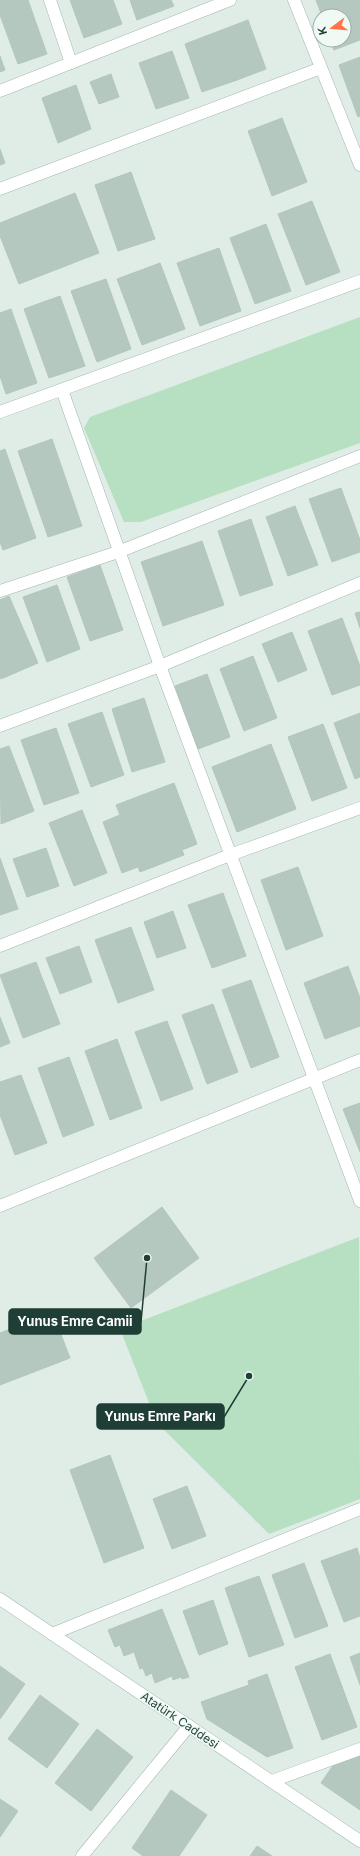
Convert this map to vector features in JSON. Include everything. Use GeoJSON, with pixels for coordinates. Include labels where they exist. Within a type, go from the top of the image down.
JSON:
{"type":"FeatureCollection","features":[{"type":"Feature","properties":{"kind":"street"},"geometry":{"type":"LineString","coordinates":[[50,0],[72,63]]}},
{"type":"Feature","properties":{"kind":"street"},"geometry":{"type":"LineString","coordinates":[[0,91],[230,0]]}},
{"type":"Feature","properties":{"kind":"street"},"geometry":{"type":"LineString","coordinates":[[294,0],[360,165]]}},
{"type":"Feature","properties":{"kind":"street"},"geometry":{"type":"LineString","coordinates":[[0,189],[321,68]]}},
{"type":"Feature","properties":{"kind":"street"},"geometry":{"type":"LineString","coordinates":[[0,412],[360,281]]}},
{"type":"Feature","properties":{"kind":"street"},"geometry":{"type":"LineString","coordinates":[[62,390],[118,552],[360,1201]]}},
{"type":"Feature","properties":{"kind":"street"},"geometry":{"type":"LineString","coordinates":[[0,591],[118,552],[360,456]]}},
{"type":"Feature","properties":{"kind":"street"},"geometry":{"type":"LineString","coordinates":[[0,726],[160,666],[360,583]]}},
{"type":"Feature","properties":{"kind":"street"},"geometry":{"type":"LineString","coordinates":[[0,946],[230,855],[360,808]]}},
{"type":"Feature","properties":{"kind":"street"},"geometry":{"type":"LineString","coordinates":[[0,1206],[360,1060]]}},
{"type":"Feature","properties":{"kind":"street"},"geometry":{"type":"LineString","coordinates":[[52,1634],[360,1509]]}},
{"type":"Feature","properties":{"kind":"street","name":"Atatürk Caddesi"},"geometry":{"type":"LineString","coordinates":[[0,1599],[360,1841]]}},
{"type":"Feature","properties":{"kind":"street"},"geometry":{"type":"LineString","coordinates":[[82,1856],[189,1726]]}},
{"type":"Feature","properties":{"kind":"street"},"geometry":{"type":"LineString","coordinates":[[272,1781],[360,1749]]}},
{"type":"Feature","properties":{"kind":"green space"},"geometry":{"type":"Polygon","coordinates":[[[360,317],[360,443],[141,522],[124,522],[84,428],[90,417],[360,317]]]}},
{"type":"Feature","properties":{"kind":"green space"},"geometry":{"type":"Polygon","coordinates":[[[359,1237],[360,1499],[269,1534],[157,1423],[120,1329],[359,1237]]]}},
{"type":"Feature","properties":{"kind":"building"},"geometry":{"type":"Polygon","coordinates":[[[0,0],[28,0],[47,54],[18,64],[0,15],[0,0]]]}},
{"type":"Feature","properties":{"kind":"building"},"geometry":{"type":"Polygon","coordinates":[[[70,0],[113,0],[122,24],[84,38],[70,0]]]}},
{"type":"Feature","properties":{"kind":"building"},"geometry":{"type":"Polygon","coordinates":[[[130,0],[171,0],[174,6],[137,20],[130,0]]]}},
{"type":"Feature","properties":{"kind":"building"},"geometry":{"type":"Polygon","coordinates":[[[316,0],[360,0],[360,40],[352,43],[352,8],[319,8],[316,0]]]}},
{"type":"Feature","properties":{"kind":"building"},"geometry":{"type":"Polygon","coordinates":[[[248,20],[266,69],[237,80],[219,31],[248,20]]]}},
{"type":"Feature","properties":{"kind":"building"},"geometry":{"type":"Polygon","coordinates":[[[219,31],[237,80],[202,92],[185,44],[219,31]]]}},
{"type":"Feature","properties":{"kind":"building"},"geometry":{"type":"Polygon","coordinates":[[[172,51],[189,98],[156,109],[139,63],[172,51]]]}},
{"type":"Feature","properties":{"kind":"building"},"geometry":{"type":"Polygon","coordinates":[[[0,56],[5,70],[0,72],[0,56]]]}},
{"type":"Feature","properties":{"kind":"building"},"geometry":{"type":"Polygon","coordinates":[[[360,57],[360,116],[358,117],[339,65],[360,57]]]}},
{"type":"Feature","properties":{"kind":"building"},"geometry":{"type":"Polygon","coordinates":[[[111,74],[119,97],[99,104],[90,82],[111,74]]]}},
{"type":"Feature","properties":{"kind":"building"},"geometry":{"type":"Polygon","coordinates":[[[76,85],[91,129],[58,143],[42,98],[76,85]]]}},
{"type":"Feature","properties":{"kind":"building"},"geometry":{"type":"Polygon","coordinates":[[[282,118],[307,182],[272,196],[248,131],[282,118]]]}},
{"type":"Feature","properties":{"kind":"building"},"geometry":{"type":"Polygon","coordinates":[[[0,149],[5,163],[0,165],[0,149]]]}},
{"type":"Feature","properties":{"kind":"building"},"geometry":{"type":"Polygon","coordinates":[[[131,172],[155,239],[118,251],[95,185],[131,172]]]}},
{"type":"Feature","properties":{"kind":"building"},"geometry":{"type":"Polygon","coordinates":[[[75,193],[99,253],[19,284],[0,236],[0,223],[75,193]]]}},
{"type":"Feature","properties":{"kind":"building"},"geometry":{"type":"Polygon","coordinates":[[[312,201],[340,272],[306,285],[278,214],[312,201]]]}},
{"type":"Feature","properties":{"kind":"building"},"geometry":{"type":"Polygon","coordinates":[[[266,224],[291,291],[255,304],[230,238],[266,224]]]}},
{"type":"Feature","properties":{"kind":"building"},"geometry":{"type":"Polygon","coordinates":[[[219,248],[241,311],[200,326],[177,263],[219,248]]]}},
{"type":"Feature","properties":{"kind":"building"},"geometry":{"type":"Polygon","coordinates":[[[160,263],[185,329],[142,345],[117,279],[160,263]]]}},
{"type":"Feature","properties":{"kind":"building"},"geometry":{"type":"Polygon","coordinates":[[[106,279],[131,349],[97,362],[71,291],[106,279]]]}},
{"type":"Feature","properties":{"kind":"building"},"geometry":{"type":"Polygon","coordinates":[[[60,296],[85,366],[49,378],[24,309],[60,296]]]}},
{"type":"Feature","properties":{"kind":"building"},"geometry":{"type":"Polygon","coordinates":[[[11,309],[37,383],[6,394],[0,376],[0,313],[11,309]]]}},
{"type":"Feature","properties":{"kind":"building"},"geometry":{"type":"Polygon","coordinates":[[[52,439],[82,526],[48,537],[18,451],[52,439]]]}},
{"type":"Feature","properties":{"kind":"building"},"geometry":{"type":"Polygon","coordinates":[[[5,449],[36,538],[3,550],[0,542],[0,451],[5,449]]]}},
{"type":"Feature","properties":{"kind":"building"},"geometry":{"type":"Polygon","coordinates":[[[341,488],[360,540],[360,552],[332,562],[309,499],[341,488]]]}},
{"type":"Feature","properties":{"kind":"building"},"geometry":{"type":"Polygon","coordinates":[[[295,506],[318,565],[288,576],[266,517],[295,506]]]}},
{"type":"Feature","properties":{"kind":"building"},"geometry":{"type":"Polygon","coordinates":[[[251,519],[273,585],[240,596],[218,531],[251,519]]]}},
{"type":"Feature","properties":{"kind":"building"},"geometry":{"type":"Polygon","coordinates":[[[202,541],[224,605],[163,626],[141,562],[202,541]]]}},
{"type":"Feature","properties":{"kind":"building"},"geometry":{"type":"Polygon","coordinates":[[[100,565],[123,630],[90,641],[67,577],[100,565]]]}},
{"type":"Feature","properties":{"kind":"building"},"geometry":{"type":"Polygon","coordinates":[[[57,585],[80,649],[47,662],[23,597],[57,585]]]}},
{"type":"Feature","properties":{"kind":"building"},"geometry":{"type":"Polygon","coordinates":[[[9,596],[38,663],[1,679],[0,600],[9,596]]]}},
{"type":"Feature","properties":{"kind":"building"},"geometry":{"type":"Polygon","coordinates":[[[360,612],[360,628],[355,613],[360,612]]]}},
{"type":"Feature","properties":{"kind":"building"},"geometry":{"type":"Polygon","coordinates":[[[342,618],[360,666],[360,685],[332,695],[308,631],[342,618]]]}},
{"type":"Feature","properties":{"kind":"building"},"geometry":{"type":"Polygon","coordinates":[[[292,632],[307,670],[278,682],[262,644],[292,632]]]}},
{"type":"Feature","properties":{"kind":"building"},"geometry":{"type":"Polygon","coordinates":[[[253,656],[277,718],[244,731],[220,669],[253,656]]]}},
{"type":"Feature","properties":{"kind":"building"},"geometry":{"type":"Polygon","coordinates":[[[207,674],[230,737],[198,749],[175,686],[207,674]]]}},
{"type":"Feature","properties":{"kind":"building"},"geometry":{"type":"Polygon","coordinates":[[[144,698],[165,762],[132,772],[112,709],[144,698]]]}},
{"type":"Feature","properties":{"kind":"building"},"geometry":{"type":"Polygon","coordinates":[[[102,712],[124,775],[91,787],[68,724],[102,712]]]}},
{"type":"Feature","properties":{"kind":"building"},"geometry":{"type":"Polygon","coordinates":[[[360,713],[360,777],[355,779],[334,723],[360,713]]]}},
{"type":"Feature","properties":{"kind":"building"},"geometry":{"type":"Polygon","coordinates":[[[323,724],[347,788],[312,801],[288,737],[323,724]]]}},
{"type":"Feature","properties":{"kind":"building"},"geometry":{"type":"Polygon","coordinates":[[[56,728],[79,793],[44,805],[21,740],[56,728]]]}},
{"type":"Feature","properties":{"kind":"building"},"geometry":{"type":"Polygon","coordinates":[[[271,744],[296,809],[237,832],[212,767],[271,744]]]}},
{"type":"Feature","properties":{"kind":"building"},"geometry":{"type":"Polygon","coordinates":[[[9,746],[34,811],[1,824],[0,749],[9,746]]]}},
{"type":"Feature","properties":{"kind":"building"},"geometry":{"type":"Polygon","coordinates":[[[174,783],[197,844],[182,850],[184,855],[140,872],[138,867],[122,873],[103,822],[120,815],[116,805],[174,783]]]}},
{"type":"Feature","properties":{"kind":"building"},"geometry":{"type":"Polygon","coordinates":[[[82,810],[107,873],[74,886],[49,823],[82,810]]]}},
{"type":"Feature","properties":{"kind":"building"},"geometry":{"type":"Polygon","coordinates":[[[46,848],[59,886],[27,897],[13,859],[46,848]]]}},
{"type":"Feature","properties":{"kind":"building"},"geometry":{"type":"Polygon","coordinates":[[[0,858],[18,909],[0,915],[0,858]]]}},
{"type":"Feature","properties":{"kind":"building"},"geometry":{"type":"Polygon","coordinates":[[[298,867],[323,936],[286,950],[261,880],[298,867]]]}},
{"type":"Feature","properties":{"kind":"building"},"geometry":{"type":"Polygon","coordinates":[[[223,893],[246,956],[212,968],[188,905],[223,893]]]}},
{"type":"Feature","properties":{"kind":"building"},"geometry":{"type":"Polygon","coordinates":[[[173,911],[186,948],[157,958],[144,922],[173,911]]]}},
{"type":"Feature","properties":{"kind":"building"},"geometry":{"type":"Polygon","coordinates":[[[131,927],[154,990],[118,1003],[95,940],[131,927]]]}},
{"type":"Feature","properties":{"kind":"building"},"geometry":{"type":"Polygon","coordinates":[[[79,946],[92,982],[60,994],[46,958],[79,946]]]}},
{"type":"Feature","properties":{"kind":"building"},"geometry":{"type":"Polygon","coordinates":[[[36,962],[60,1024],[23,1038],[0,975],[36,962]]]}},
{"type":"Feature","properties":{"kind":"building"},"geometry":{"type":"Polygon","coordinates":[[[348,966],[360,998],[360,1026],[325,1039],[304,983],[348,966]]]}},
{"type":"Feature","properties":{"kind":"building"},"geometry":{"type":"Polygon","coordinates":[[[251,980],[279,1057],[251,1068],[222,990],[251,980]]]}},
{"type":"Feature","properties":{"kind":"building"},"geometry":{"type":"Polygon","coordinates":[[[213,1004],[238,1072],[207,1084],[182,1015],[213,1004]]]}},
{"type":"Feature","properties":{"kind":"building"},"geometry":{"type":"Polygon","coordinates":[[[0,1017],[10,1043],[0,1047],[0,1017]]]}},
{"type":"Feature","properties":{"kind":"building"},"geometry":{"type":"Polygon","coordinates":[[[167,1021],[193,1089],[161,1101],[135,1032],[167,1021]]]}},
{"type":"Feature","properties":{"kind":"building"},"geometry":{"type":"Polygon","coordinates":[[[117,1039],[142,1108],[110,1120],[85,1051],[117,1039]]]}},
{"type":"Feature","properties":{"kind":"building"},"geometry":{"type":"Polygon","coordinates":[[[69,1057],[94,1125],[63,1137],[38,1068],[69,1057]]]}},
{"type":"Feature","properties":{"kind":"building"},"geometry":{"type":"Polygon","coordinates":[[[21,1075],[47,1143],[15,1155],[0,1115],[0,1082],[21,1075]]]}},
{"type":"Feature","properties":{"kind":"building"},"geometry":{"type":"Polygon","coordinates":[[[360,1103],[360,1152],[343,1109],[360,1103]]]}},
{"type":"Feature","properties":{"kind":"building"},"geometry":{"type":"Polygon","coordinates":[[[162,1207],[199,1258],[131,1308],[94,1258],[162,1207]]]}},
{"type":"Feature","properties":{"kind":"building"},"geometry":{"type":"Polygon","coordinates":[[[58,1311],[64,1327],[59,1329],[70,1358],[0,1385],[0,1333],[58,1311]]]}},
{"type":"Feature","properties":{"kind":"building"},"geometry":{"type":"Polygon","coordinates":[[[110,1455],[144,1548],[104,1563],[70,1470],[110,1455]]]}},
{"type":"Feature","properties":{"kind":"building"},"geometry":{"type":"Polygon","coordinates":[[[187,1486],[206,1536],[172,1549],[153,1499],[187,1486]]]}},
{"type":"Feature","properties":{"kind":"building"},"geometry":{"type":"Polygon","coordinates":[[[357,1548],[360,1558],[360,1616],[344,1622],[321,1561],[357,1548]]]}},
{"type":"Feature","properties":{"kind":"building"},"geometry":{"type":"Polygon","coordinates":[[[304,1563],[328,1626],[295,1638],[272,1575],[304,1563]]]}},
{"type":"Feature","properties":{"kind":"building"},"geometry":{"type":"Polygon","coordinates":[[[259,1576],[284,1645],[249,1657],[225,1588],[259,1576]]]}},
{"type":"Feature","properties":{"kind":"building"},"geometry":{"type":"Polygon","coordinates":[[[213,1600],[228,1644],[199,1655],[183,1611],[213,1600]]]}},
{"type":"Feature","properties":{"kind":"building"},"geometry":{"type":"Polygon","coordinates":[[[162,1609],[189,1677],[182,1679],[181,1677],[173,1680],[172,1676],[155,1683],[152,1673],[146,1676],[143,1668],[140,1669],[134,1652],[124,1656],[120,1645],[115,1647],[108,1630],[162,1609]]]}},
{"type":"Feature","properties":{"kind":"building"},"geometry":{"type":"Polygon","coordinates":[[[360,1653],[360,1685],[350,1657],[360,1653]]]}},
{"type":"Feature","properties":{"kind":"building"},"geometry":{"type":"Polygon","coordinates":[[[330,1654],[357,1727],[322,1740],[295,1667],[330,1654]]]}},
{"type":"Feature","properties":{"kind":"building"},"geometry":{"type":"Polygon","coordinates":[[[0,1666],[25,1684],[0,1719],[0,1666]]]}},
{"type":"Feature","properties":{"kind":"building"},"geometry":{"type":"Polygon","coordinates":[[[267,1674],[293,1748],[267,1757],[207,1719],[201,1702],[249,1685],[248,1681],[267,1674]]]}},
{"type":"Feature","properties":{"kind":"building"},"geometry":{"type":"Polygon","coordinates":[[[40,1695],[79,1724],[47,1768],[8,1739],[40,1695]]]}},
{"type":"Feature","properties":{"kind":"building"},"geometry":{"type":"Polygon","coordinates":[[[97,1729],[133,1757],[91,1811],[55,1783],[97,1729]]]}},
{"type":"Feature","properties":{"kind":"building"},"geometry":{"type":"Polygon","coordinates":[[[360,1755],[360,1810],[321,1783],[334,1764],[360,1755]]]}},
{"type":"Feature","properties":{"kind":"building"},"geometry":{"type":"Polygon","coordinates":[[[171,1790],[207,1815],[179,1856],[143,1856],[132,1848],[171,1790]]]}},
{"type":"Feature","properties":{"kind":"building"},"geometry":{"type":"Polygon","coordinates":[[[0,1799],[18,1811],[0,1837],[0,1799]]]}},
{"type":"Feature","properties":{"kind":"building"},"geometry":{"type":"Polygon","coordinates":[[[257,1846],[272,1856],[250,1856],[257,1846]]]}},
{"type":"Feature","properties":{"kind":"place","name":"Yunus Emre Camii"},"geometry":{"type":"Point","coordinates":[147,1258]}},
{"type":"Feature","properties":{"kind":"place","name":"Yunus Emre Parkı"},"geometry":{"type":"Point","coordinates":[249,1376]}}]}
